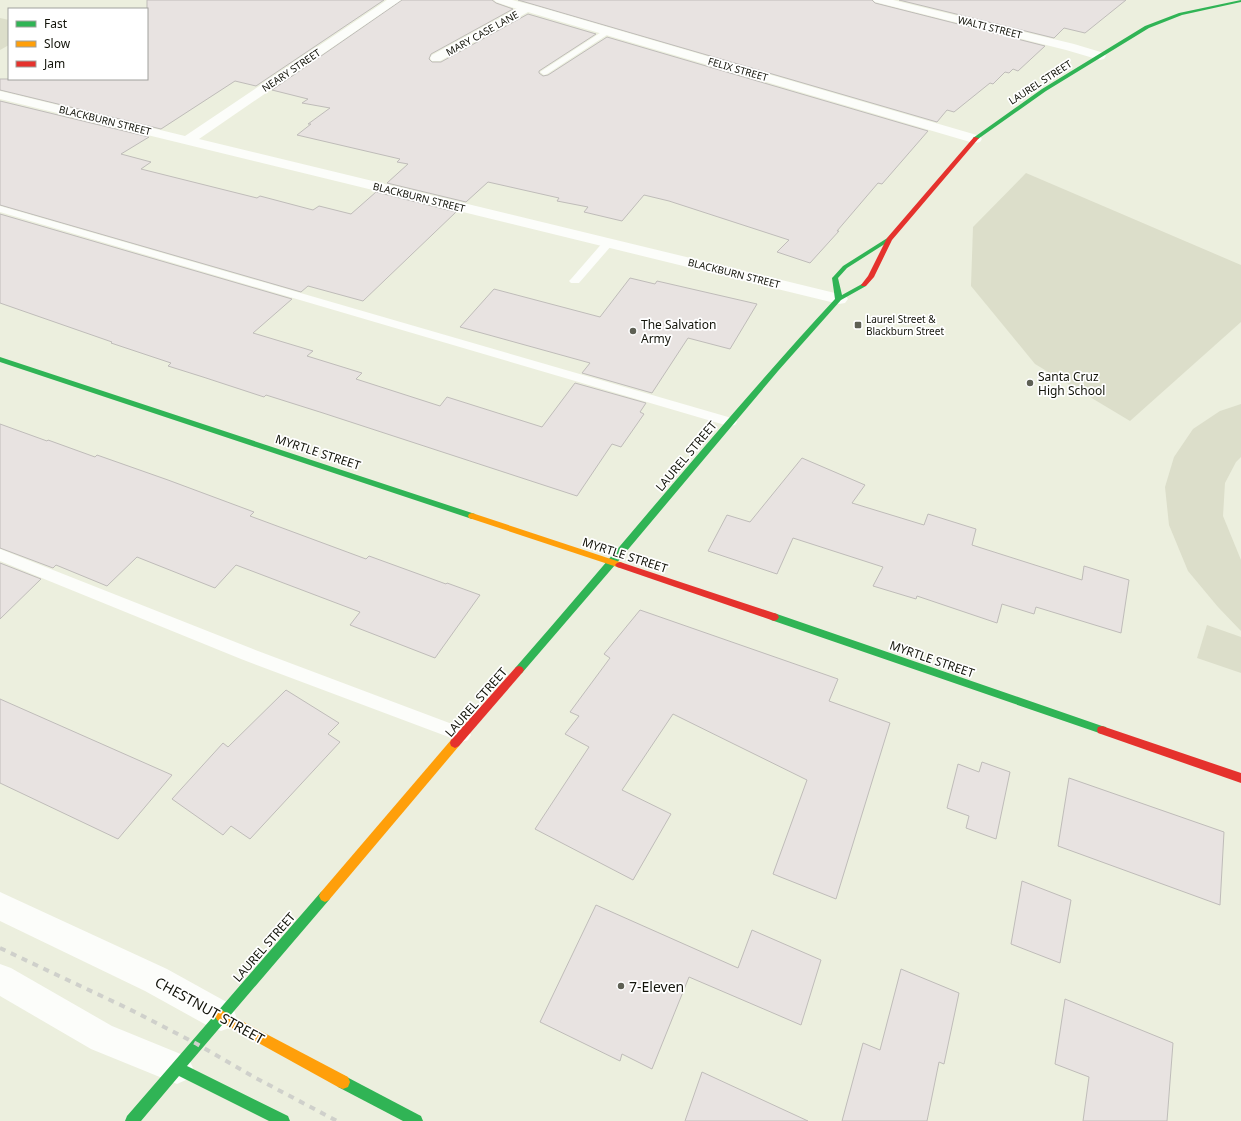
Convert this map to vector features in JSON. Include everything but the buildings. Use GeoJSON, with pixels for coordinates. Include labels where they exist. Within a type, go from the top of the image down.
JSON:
{"type":"FeatureCollection","features":[{"type":"Feature","properties":{"kind":"main road","name":"LAUREL STREET"},"geometry":{"type":"LineString","coordinates":[[132,1121],[220,1016],[612,563],[730,422],[839,300],[864,285],[872,277],[889,239],[975,139],[1044,90],[1162,20],[1190,11],[1241,1]]}},
{"type":"Feature","properties":{"kind":"main road","name":"LAUREL STREET"},"geometry":{"type":"LineString","coordinates":[[839,300],[835,278],[845,267],[889,239]]}},
{"type":"Feature","properties":{"kind":"main road","name":"MYRTLE STREET"},"geometry":{"type":"LineString","coordinates":[[0,359],[654,576],[1241,778]]}},
{"type":"Feature","properties":{"kind":"main road","name":"CHESTNUT STREET"},"geometry":{"type":"LineString","coordinates":[[220,1016],[416,1121]]}},
{"type":"Feature","properties":{"kind":"main road"},"geometry":{"type":"LineString","coordinates":[[177,1068],[283,1121]]}},
{"type":"Feature","properties":{"kind":"street","name":"NEARY STREET"},"geometry":{"type":"LineString","coordinates":[[188,140],[395,0]]}},
{"type":"Feature","properties":{"kind":"street","name":"FELIX STREET"},"geometry":{"type":"LineString","coordinates":[[500,0],[975,139]]}},
{"type":"Feature","properties":{"kind":"street","name":"WALTI STREET"},"geometry":{"type":"LineString","coordinates":[[879,0],[1070,47],[1100,56]]}},
{"type":"Feature","properties":{"kind":"street","name":"MARY CASE LANE"},"geometry":{"type":"LineString","coordinates":[[436,58],[528,7]]}},
{"type":"Feature","properties":{"kind":"street","name":"BLACKBURN STREET"},"geometry":{"type":"LineString","coordinates":[[0,95],[839,300]]}},
{"type":"Feature","properties":{"kind":"street","name":"CHESTNUT STREET"},"geometry":{"type":"LineString","coordinates":[[0,906],[156,980],[220,1016]]}},
{"type":"Feature","properties":{"kind":"street"},"geometry":{"type":"LineString","coordinates":[[0,979],[102,1038],[177,1068]]}},
{"type":"Feature","properties":{"kind":"lane"},"geometry":{"type":"LineString","coordinates":[[544,72],[609,31]]}},
{"type":"Feature","properties":{"kind":"lane"},"geometry":{"type":"LineString","coordinates":[[0,208],[730,422]]}},
{"type":"Feature","properties":{"kind":"lane"},"geometry":{"type":"LineString","coordinates":[[575,281],[608,243]]}},
{"type":"Feature","properties":{"kind":"lane"},"geometry":{"type":"LineString","coordinates":[[0,555],[247,654],[462,735]]}},
{"type":"Feature","properties":{"kind":"green space"},"geometry":{"type":"Polygon","coordinates":[[[0,18],[8,20],[8,46],[0,50],[0,18]]]}},
{"type":"Feature","properties":{"kind":"green space"},"geometry":{"type":"Polygon","coordinates":[[[1026,173],[1241,265],[1241,322],[1130,421],[1035,364],[971,286],[973,227],[1026,173]]]}},
{"type":"Feature","properties":{"kind":"green space"},"geometry":{"type":"Polygon","coordinates":[[[1241,404],[1241,457],[1236,462],[1225,483],[1223,516],[1241,560],[1241,631],[1218,607],[1188,571],[1169,525],[1165,487],[1174,457],[1193,429],[1220,411],[1241,404]]]}},
{"type":"Feature","properties":{"kind":"green space"},"geometry":{"type":"Polygon","coordinates":[[[1207,625],[1241,637],[1241,673],[1197,658],[1207,625]]]}},
{"type":"Feature","properties":{"kind":"railway"},"geometry":{"type":"LineString","coordinates":[[0,948],[129,1009],[197,1044],[252,1076],[337,1121]]}},
{"type":"Feature","properties":{"kind":"traffic: fast"},"geometry":{"type":"LineString","coordinates":[[976,138],[1044,90],[1147,27],[1181,14],[1241,1]]}},
{"type":"Feature","properties":{"kind":"traffic: fast"},"geometry":{"type":"LineString","coordinates":[[839,299],[835,278],[845,267],[889,239]]}},
{"type":"Feature","properties":{"kind":"traffic: fast"},"geometry":{"type":"LineString","coordinates":[[519,670],[612,563],[775,369],[839,299],[864,285]]}},
{"type":"Feature","properties":{"kind":"traffic: fast"},"geometry":{"type":"LineString","coordinates":[[0,359],[472,516]]}},
{"type":"Feature","properties":{"kind":"traffic: fast"},"geometry":{"type":"LineString","coordinates":[[774,617],[1102,730]]}},
{"type":"Feature","properties":{"kind":"traffic: fast"},"geometry":{"type":"LineString","coordinates":[[132,1121],[325,896]]}},
{"type":"Feature","properties":{"kind":"traffic: fast"},"geometry":{"type":"LineString","coordinates":[[177,1068],[283,1121]]}},
{"type":"Feature","properties":{"kind":"traffic: fast"},"geometry":{"type":"LineString","coordinates":[[343,1082],[416,1121]]}},
{"type":"Feature","properties":{"kind":"traffic: slow"},"geometry":{"type":"LineString","coordinates":[[472,516],[620,565]]}},
{"type":"Feature","properties":{"kind":"traffic: slow"},"geometry":{"type":"LineString","coordinates":[[325,896],[455,743]]}},
{"type":"Feature","properties":{"kind":"traffic: slow"},"geometry":{"type":"LineString","coordinates":[[221,1016],[343,1082]]}},
{"type":"Feature","properties":{"kind":"traffic: jam"},"geometry":{"type":"LineString","coordinates":[[864,285],[871,277],[889,239],[976,138]]}},
{"type":"Feature","properties":{"kind":"traffic: jam"},"geometry":{"type":"LineString","coordinates":[[620,565],[774,617]]}},
{"type":"Feature","properties":{"kind":"traffic: jam"},"geometry":{"type":"LineString","coordinates":[[455,743],[519,670]]}},
{"type":"Feature","properties":{"kind":"traffic: jam"},"geometry":{"type":"LineString","coordinates":[[1102,730],[1241,778]]}},
{"type":"Feature","properties":{"kind":"place","name":"Laurel Street & Blackburn Street"},"geometry":{"type":"Point","coordinates":[858,325]}},
{"type":"Feature","properties":{"kind":"place","name":"The Salvation Army"},"geometry":{"type":"Point","coordinates":[633,331]}},
{"type":"Feature","properties":{"kind":"place","name":"Santa Cruz High School"},"geometry":{"type":"Point","coordinates":[1030,383]}},
{"type":"Feature","properties":{"kind":"place","name":"7-Eleven"},"geometry":{"type":"Point","coordinates":[621,986]}}]}
